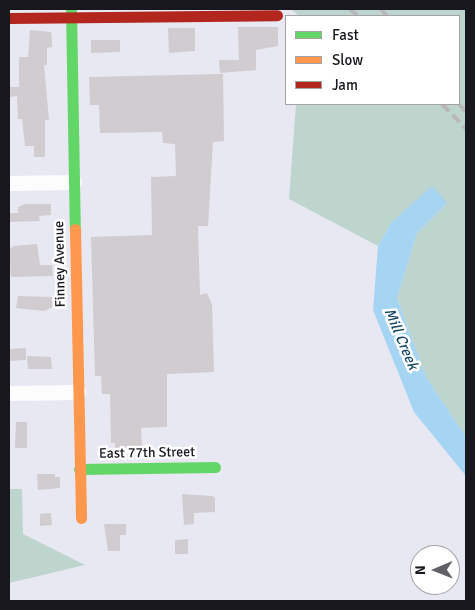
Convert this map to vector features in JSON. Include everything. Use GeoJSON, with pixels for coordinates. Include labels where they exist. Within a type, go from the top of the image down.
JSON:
{"type":"FeatureCollection","features":[{"type":"Feature","properties":{"kind":"street"},"geometry":{"type":"LineString","coordinates":[[9,18],[71,13],[277,15]]}},
{"type":"Feature","properties":{"kind":"street","name":"Finney Avenue"},"geometry":{"type":"LineString","coordinates":[[71,13],[81,518]]}},
{"type":"Feature","properties":{"kind":"street"},"geometry":{"type":"LineString","coordinates":[[9,183],[74,182]]}},
{"type":"Feature","properties":{"kind":"street"},"geometry":{"type":"LineString","coordinates":[[9,393],[78,392]]}},
{"type":"Feature","properties":{"kind":"street","name":"East 77th Street"},"geometry":{"type":"LineString","coordinates":[[79,469],[215,467]]}},
{"type":"Feature","properties":{"kind":"green space"},"geometry":{"type":"Polygon","coordinates":[[[291,9],[466,9],[466,437],[426,377],[397,298],[417,233],[446,204],[391,223],[378,246],[289,199],[296,105],[460,105],[460,15],[298,15],[291,9]]]}},
{"type":"Feature","properties":{"kind":"green space"},"geometry":{"type":"Polygon","coordinates":[[[9,489],[22,489],[23,534],[85,565],[9,583],[9,489]]]}},
{"type":"Feature","properties":{"kind":"water","name":"Mill Creek"},"geometry":{"type":"Polygon","coordinates":[[[432,186],[447,203],[417,233],[397,298],[426,377],[466,437],[466,476],[414,412],[373,310],[378,246],[391,223],[432,186]]]}},
{"type":"Feature","properties":{"kind":"building"},"geometry":{"type":"Polygon","coordinates":[[[238,27],[278,27],[278,46],[256,50],[256,70],[220,73],[219,60],[239,60],[238,27]]]}},
{"type":"Feature","properties":{"kind":"building"},"geometry":{"type":"Polygon","coordinates":[[[168,28],[195,28],[195,51],[169,53],[168,28]]]}},
{"type":"Feature","properties":{"kind":"building"},"geometry":{"type":"Polygon","coordinates":[[[30,30],[51,32],[52,38],[52,47],[47,48],[47,65],[44,65],[49,120],[45,120],[45,157],[34,157],[34,146],[25,146],[22,119],[18,119],[17,96],[9,97],[9,87],[19,87],[19,57],[28,57],[30,30]]]}},
{"type":"Feature","properties":{"kind":"building"},"geometry":{"type":"Polygon","coordinates":[[[91,40],[120,40],[120,52],[91,53],[91,40]]]}},
{"type":"Feature","properties":{"kind":"building"},"geometry":{"type":"Polygon","coordinates":[[[223,74],[224,141],[213,142],[208,226],[198,226],[200,295],[207,293],[212,304],[214,372],[167,374],[167,427],[141,428],[142,447],[115,448],[115,443],[111,443],[110,394],[102,394],[101,376],[95,376],[91,237],[152,235],[151,177],[176,176],[175,144],[163,143],[162,132],[100,133],[99,105],[90,105],[89,77],[223,74]]]}},
{"type":"Feature","properties":{"kind":"building"},"geometry":{"type":"Polygon","coordinates":[[[25,204],[51,204],[51,215],[39,216],[40,221],[9,222],[9,213],[18,213],[18,207],[25,204]]]}},
{"type":"Feature","properties":{"kind":"building"},"geometry":{"type":"Polygon","coordinates":[[[37,244],[40,265],[52,265],[53,276],[11,277],[9,249],[14,246],[37,244]]]}},
{"type":"Feature","properties":{"kind":"building"},"geometry":{"type":"Polygon","coordinates":[[[18,296],[52,297],[53,307],[44,311],[16,308],[18,296]]]}},
{"type":"Feature","properties":{"kind":"building"},"geometry":{"type":"Polygon","coordinates":[[[26,348],[26,360],[9,361],[9,349],[26,348]]]}},
{"type":"Feature","properties":{"kind":"building"},"geometry":{"type":"Polygon","coordinates":[[[27,356],[51,357],[52,369],[28,369],[27,356]]]}},
{"type":"Feature","properties":{"kind":"building"},"geometry":{"type":"Polygon","coordinates":[[[16,422],[27,422],[27,448],[15,448],[16,422]]]}},
{"type":"Feature","properties":{"kind":"building"},"geometry":{"type":"Polygon","coordinates":[[[37,474],[55,474],[55,477],[60,477],[60,488],[38,490],[37,474]]]}},
{"type":"Feature","properties":{"kind":"building"},"geometry":{"type":"Polygon","coordinates":[[[182,494],[212,496],[215,498],[215,512],[194,513],[194,524],[184,525],[182,494]]]}},
{"type":"Feature","properties":{"kind":"building"},"geometry":{"type":"Polygon","coordinates":[[[51,513],[52,525],[40,526],[40,514],[51,513]]]}},
{"type":"Feature","properties":{"kind":"building"},"geometry":{"type":"Polygon","coordinates":[[[104,524],[126,524],[126,535],[120,535],[120,551],[108,551],[104,524]]]}},
{"type":"Feature","properties":{"kind":"building"},"geometry":{"type":"Polygon","coordinates":[[[188,539],[188,554],[175,554],[175,540],[188,539]]]}},
{"type":"Feature","properties":{"kind":"railway"},"geometry":{"type":"LineString","coordinates":[[350,9],[357,15]]}},
{"type":"Feature","properties":{"kind":"railway"},"geometry":{"type":"LineString","coordinates":[[381,9],[386,15]]}},
{"type":"Feature","properties":{"kind":"railway"},"geometry":{"type":"LineString","coordinates":[[443,105],[466,129]]}},
{"type":"Feature","properties":{"kind":"railway"},"geometry":{"type":"LineString","coordinates":[[460,105],[466,112]]}},
{"type":"Feature","properties":{"kind":"traffic: fast"},"geometry":{"type":"LineString","coordinates":[[71,9],[75,229]]}},
{"type":"Feature","properties":{"kind":"traffic: fast"},"geometry":{"type":"LineString","coordinates":[[79,469],[215,467]]}},
{"type":"Feature","properties":{"kind":"traffic: slow"},"geometry":{"type":"LineString","coordinates":[[75,229],[81,518]]}},
{"type":"Feature","properties":{"kind":"traffic: jam"},"geometry":{"type":"LineString","coordinates":[[9,18],[277,15]]}}]}
